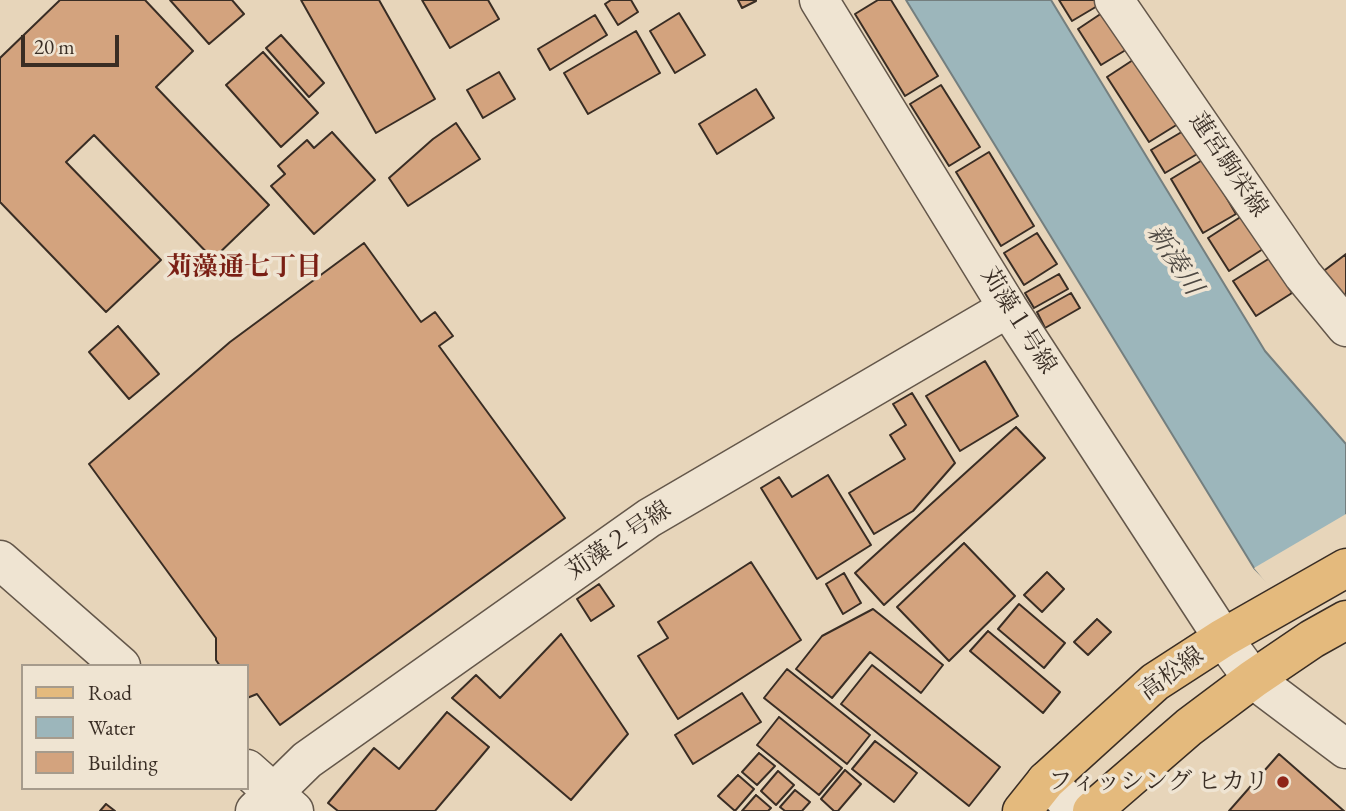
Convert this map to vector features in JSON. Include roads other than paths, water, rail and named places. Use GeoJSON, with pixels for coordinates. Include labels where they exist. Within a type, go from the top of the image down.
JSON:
{"type":"FeatureCollection","features":[{"type":"Feature","properties":{"kind":"main road","name":"高松線"},"geometry":{"type":"LineString","coordinates":[[1023,811],[1046,781],[1155,682],[1223,638],[1346,568]]}},
{"type":"Feature","properties":{"kind":"main road"},"geometry":{"type":"LineString","coordinates":[[1092,811],[1189,727],[1253,678],[1346,620]]}},
{"type":"Feature","properties":{"kind":"street","name":"苅藻１号線"},"geometry":{"type":"LineString","coordinates":[[819,0],[1009,308],[1223,638],[1253,678],[1346,749]]}},
{"type":"Feature","properties":{"kind":"street","name":"蓮宮駒栄線"},"geometry":{"type":"LineString","coordinates":[[1114,0],[1303,275],[1346,327]]}},
{"type":"Feature","properties":{"kind":"street","name":"苅藻２号線"},"geometry":{"type":"LineString","coordinates":[[267,796],[307,760],[649,517],[1009,308]]}},
{"type":"Feature","properties":{"kind":"street"},"geometry":{"type":"LineString","coordinates":[[0,560],[119,664]]}},
{"type":"Feature","properties":{"kind":"street"},"geometry":{"type":"LineString","coordinates":[[1046,781],[1078,811]]}},
{"type":"Feature","properties":{"kind":"water","name":"新湊川"},"geometry":{"type":"Polygon","coordinates":[[[906,0],[1051,0],[1265,351],[1346,444],[1346,661],[1254,568],[906,0]]]}},
{"type":"Feature","properties":{"kind":"place","name":"フィッシング ヒカリ"},"geometry":{"type":"Point","coordinates":[1283,782]}},
{"type":"Feature","properties":{"kind":"district","name":"苅藻通七丁目"},"geometry":{"type":"Point","coordinates":[244,268]}}]}
